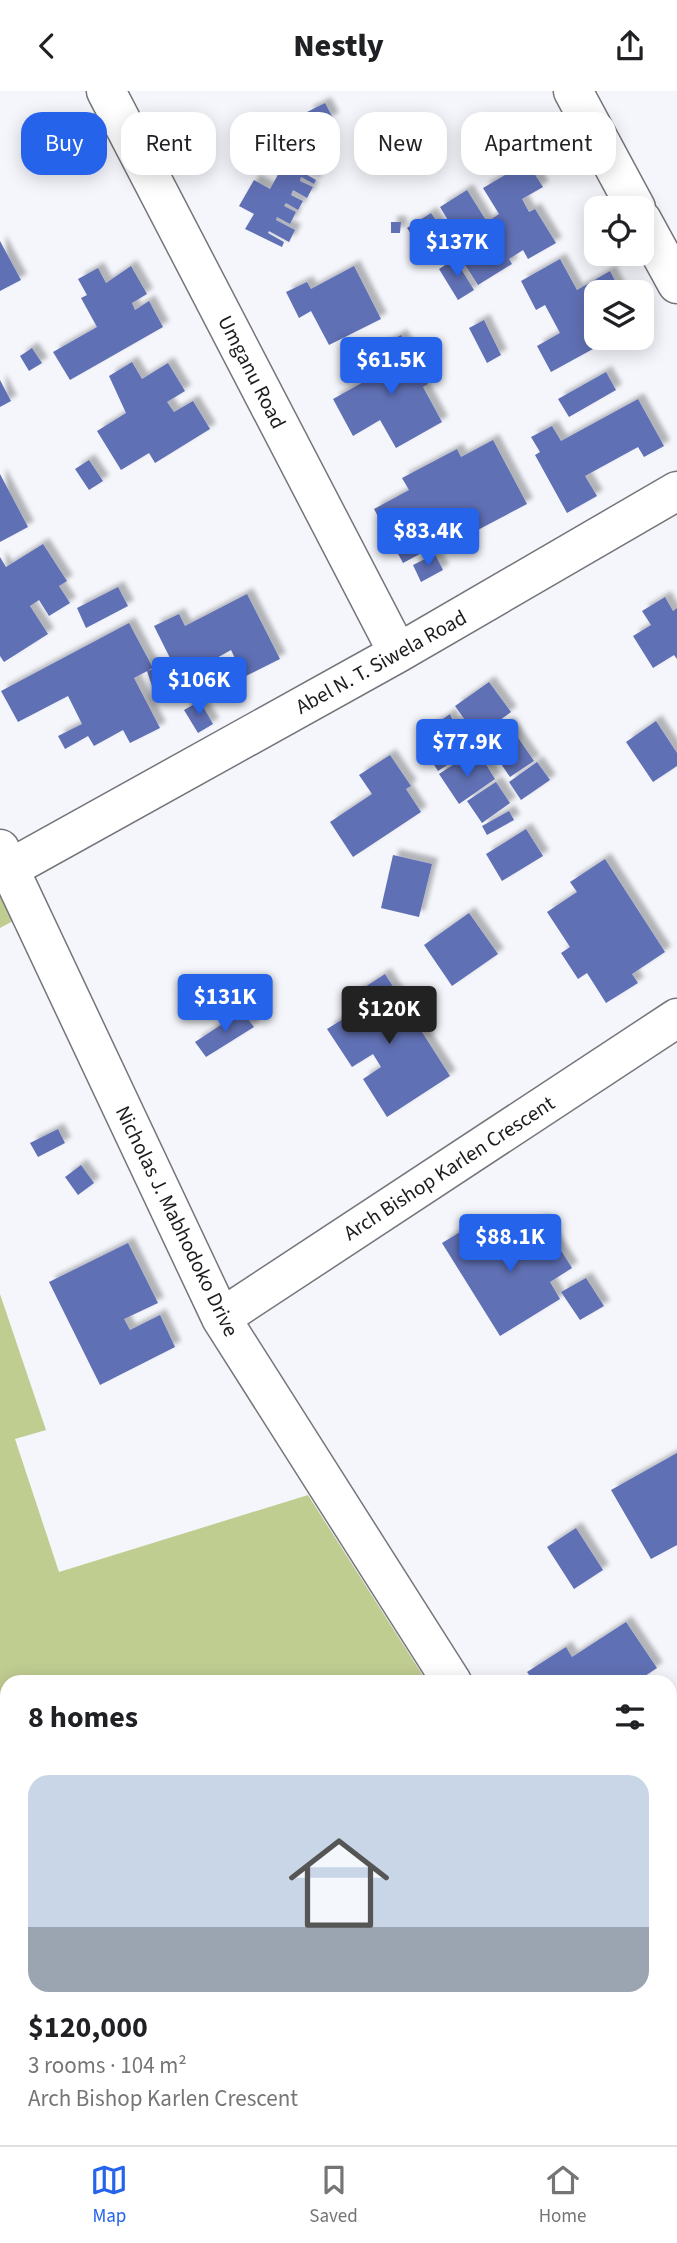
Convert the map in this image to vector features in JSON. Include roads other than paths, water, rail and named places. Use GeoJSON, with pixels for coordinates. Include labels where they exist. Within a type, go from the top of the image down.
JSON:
{"type":"FeatureCollection","features":[{"type":"Feature","properties":{"kind":"street","name":"Umganu Road"},"geometry":{"type":"LineString","coordinates":[[106,91],[398,653]]}},
{"type":"Feature","properties":{"kind":"street"},"geometry":{"type":"LineString","coordinates":[[573,91],[630,196]]}},
{"type":"Feature","properties":{"kind":"street"},"geometry":{"type":"LineString","coordinates":[[654,242],[677,284]]}},
{"type":"Feature","properties":{"kind":"street","name":"Abel N. T. Siwela Road"},"geometry":{"type":"LineString","coordinates":[[5,859],[398,653],[677,491]]}},
{"type":"Feature","properties":{"kind":"street","name":"Nicholas J. Mabhodoko Drive"},"geometry":{"type":"LineString","coordinates":[[5,859],[221,1318],[448,1675]]}},
{"type":"Feature","properties":{"kind":"street","name":"Arch Bishop Karlen Crescent"},"geometry":{"type":"LineString","coordinates":[[221,1318],[677,1018]]}}]}
